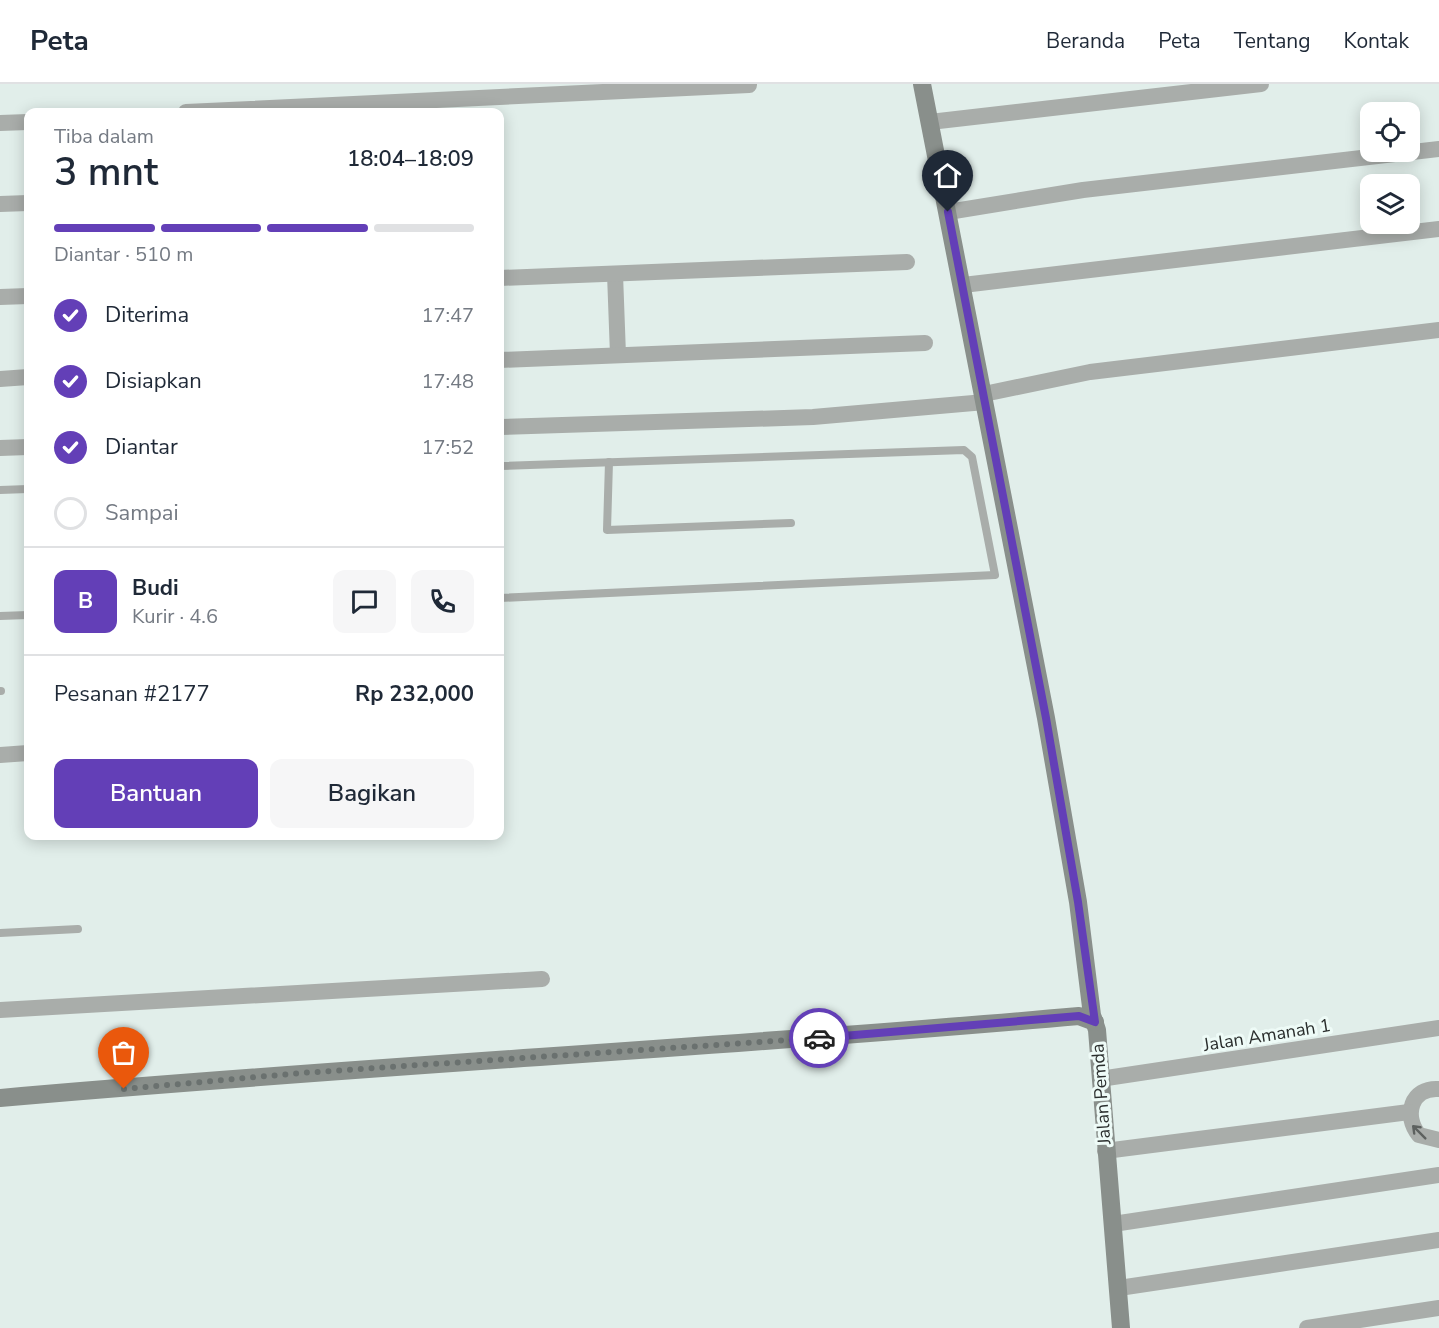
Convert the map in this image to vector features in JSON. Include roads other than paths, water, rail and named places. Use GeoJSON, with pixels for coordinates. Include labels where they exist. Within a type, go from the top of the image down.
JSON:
{"type":"FeatureCollection","features":[{"type":"Feature","properties":{"kind":"street","name":"Jalan Pemda"},"geometry":{"type":"LineString","coordinates":[[922,84],[985,398],[1048,729],[1078,902],[1095,1022],[1121,1328]]}},
{"type":"Feature","properties":{"kind":"street"},"geometry":{"type":"LineString","coordinates":[[930,122],[1261,84]]}},
{"type":"Feature","properties":{"kind":"street"},"geometry":{"type":"LineString","coordinates":[[269,108],[749,85]]}},
{"type":"Feature","properties":{"kind":"street"},"geometry":{"type":"LineString","coordinates":[[0,123],[24,122]]}},
{"type":"Feature","properties":{"kind":"street"},"geometry":{"type":"LineString","coordinates":[[948,212],[1083,190],[1439,149]]}},
{"type":"Feature","properties":{"kind":"street"},"geometry":{"type":"LineString","coordinates":[[0,204],[24,203]]}},
{"type":"Feature","properties":{"kind":"street"},"geometry":{"type":"LineString","coordinates":[[963,285],[1439,229]]}},
{"type":"Feature","properties":{"kind":"street"},"geometry":{"type":"LineString","coordinates":[[504,278],[907,262]]}},
{"type":"Feature","properties":{"kind":"street"},"geometry":{"type":"LineString","coordinates":[[615,274],[618,355]]}},
{"type":"Feature","properties":{"kind":"street"},"geometry":{"type":"LineString","coordinates":[[0,297],[24,296]]}},
{"type":"Feature","properties":{"kind":"street"},"geometry":{"type":"LineString","coordinates":[[504,427],[813,417],[985,398],[1089,372],[1439,330]]}},
{"type":"Feature","properties":{"kind":"street"},"geometry":{"type":"LineString","coordinates":[[504,360],[925,343]]}},
{"type":"Feature","properties":{"kind":"street"},"geometry":{"type":"LineString","coordinates":[[0,379],[24,377]]}},
{"type":"Feature","properties":{"kind":"street"},"geometry":{"type":"LineString","coordinates":[[0,448],[24,447]]}},
{"type":"Feature","properties":{"kind":"street"},"geometry":{"type":"LineString","coordinates":[[0,755],[24,753]]}},
{"type":"Feature","properties":{"kind":"street"},"geometry":{"type":"LineString","coordinates":[[0,1010],[542,979]]}},
{"type":"Feature","properties":{"kind":"street"},"geometry":{"type":"LineString","coordinates":[[0,1098],[313,1072],[877,1034],[1079,1016],[1095,1022]]}},
{"type":"Feature","properties":{"kind":"street","name":"Jalan Amanah 1"},"geometry":{"type":"LineString","coordinates":[[1100,1079],[1439,1028]]}},
{"type":"Feature","properties":{"kind":"street"},"geometry":{"type":"LineString","coordinates":[[1439,1089],[1424,1091],[1417,1096],[1409,1112],[1410,1120],[1419,1135],[1426,1139],[1439,1140]]}},
{"type":"Feature","properties":{"kind":"street"},"geometry":{"type":"LineString","coordinates":[[1105,1151],[1409,1112]]}},
{"type":"Feature","properties":{"kind":"street"},"geometry":{"type":"LineString","coordinates":[[1113,1224],[1439,1175]]}},
{"type":"Feature","properties":{"kind":"street"},"geometry":{"type":"LineString","coordinates":[[1119,1288],[1439,1240]]}},
{"type":"Feature","properties":{"kind":"street"},"geometry":{"type":"LineString","coordinates":[[1307,1328],[1439,1308]]}},
{"type":"Feature","properties":{"kind":"lane"},"geometry":{"type":"LineString","coordinates":[[504,466],[964,450],[972,457],[995,574],[504,598]]}},
{"type":"Feature","properties":{"kind":"lane"},"geometry":{"type":"LineString","coordinates":[[609,462],[607,531],[791,523]]}},
{"type":"Feature","properties":{"kind":"lane"},"geometry":{"type":"LineString","coordinates":[[0,490],[24,489]]}},
{"type":"Feature","properties":{"kind":"lane"},"geometry":{"type":"LineString","coordinates":[[0,616],[24,615]]}},
{"type":"Feature","properties":{"kind":"lane"},"geometry":{"type":"LineString","coordinates":[[0,933],[78,929]]}}]}
